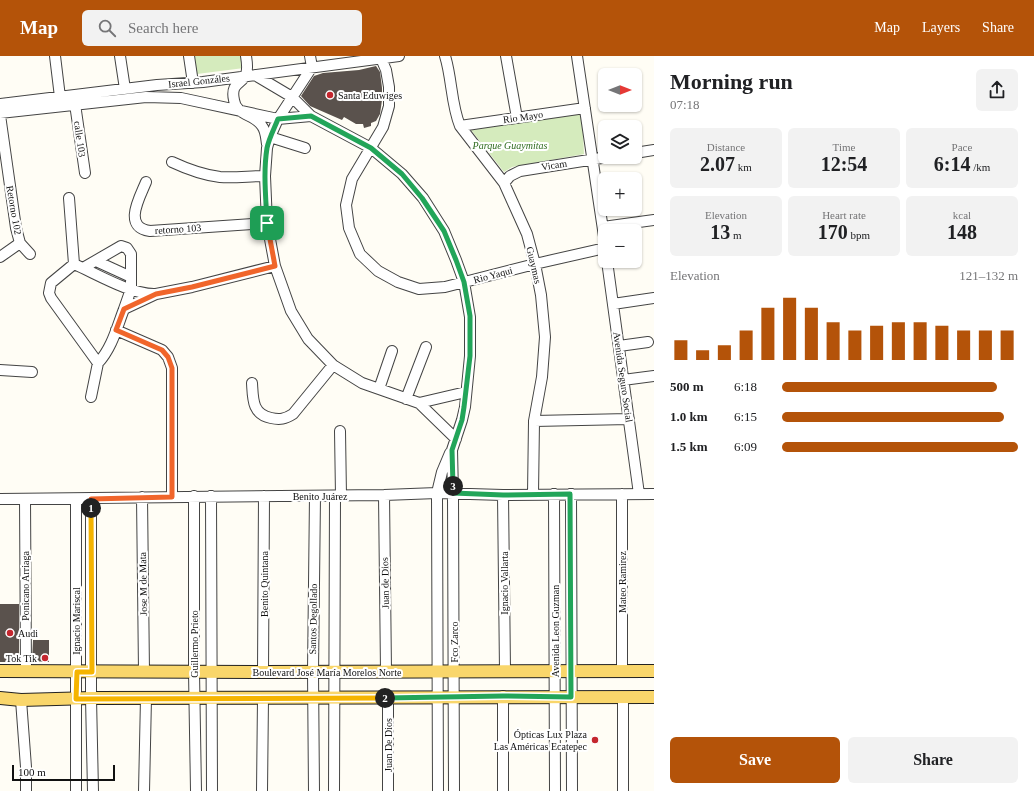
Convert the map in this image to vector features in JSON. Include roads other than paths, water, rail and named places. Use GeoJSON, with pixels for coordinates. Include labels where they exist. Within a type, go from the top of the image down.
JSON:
{"type":"FeatureCollection","features":[{"type":"Feature","properties":{"kind":"main road","name":"Boulevard José María Morelos Norte"},"geometry":{"type":"LineString","coordinates":[[0,671],[334,672],[654,670]]}},
{"type":"Feature","properties":{"kind":"main road"},"geometry":{"type":"LineString","coordinates":[[1,699],[654,696]]}},
{"type":"Feature","properties":{"kind":"street"},"geometry":{"type":"LineString","coordinates":[[55,56],[60,97]]}},
{"type":"Feature","properties":{"kind":"street"},"geometry":{"type":"LineString","coordinates":[[120,56],[125,89]]}},
{"type":"Feature","properties":{"kind":"street"},"geometry":{"type":"LineString","coordinates":[[189,56],[193,83]]}},
{"type":"Feature","properties":{"kind":"street"},"geometry":{"type":"LineString","coordinates":[[246,56],[250,76],[236,85],[233,93],[234,102],[237,110],[260,123],[265,131],[267,148],[265,176],[267,223],[275,266],[291,311],[308,339],[333,365],[362,383],[419,403],[456,439]]}},
{"type":"Feature","properties":{"kind":"street"},"geometry":{"type":"LineString","coordinates":[[267,148],[278,119],[312,67],[310,56]]}},
{"type":"Feature","properties":{"kind":"street","name":"Israel Gonzáles"},"geometry":{"type":"LineString","coordinates":[[0,104],[125,89],[193,83],[380,57],[399,56]]}},
{"type":"Feature","properties":{"kind":"street","name":"Guaymas"},"geometry":{"type":"LineString","coordinates":[[444,56],[450,78],[457,119],[460,126],[504,183],[527,234],[535,264],[541,295],[545,337],[542,377],[534,420],[533,494]]}},
{"type":"Feature","properties":{"kind":"street"},"geometry":{"type":"LineString","coordinates":[[506,56],[517,118]]}},
{"type":"Feature","properties":{"kind":"street"},"geometry":{"type":"LineString","coordinates":[[577,56],[603,224]]}},
{"type":"Feature","properties":{"kind":"street","name":"Rio Yaqui"},"geometry":{"type":"LineString","coordinates":[[380,57],[386,70],[389,87],[389,106],[383,127],[352,179],[346,205],[349,228],[360,254],[378,270],[398,282],[419,289],[445,287],[598,250]]}},
{"type":"Feature","properties":{"kind":"street","name":"Fco Zarco"},"geometry":{"type":"LineString","coordinates":[[250,76],[292,97],[311,116],[371,148],[402,174],[422,198],[444,231],[464,282],[470,316],[470,356],[466,392],[462,420],[452,450],[442,472],[437,493],[438,791]]}},
{"type":"Feature","properties":{"kind":"street","name":"Israel Gonzáles"},"geometry":{"type":"LineString","coordinates":[[0,114],[75,104],[146,97],[181,98],[278,119],[311,116]]}},
{"type":"Feature","properties":{"kind":"street","name":"calle 103"},"geometry":{"type":"LineString","coordinates":[[75,104],[85,173]]}},
{"type":"Feature","properties":{"kind":"street","name":"Rio Mayo"},"geometry":{"type":"LineString","coordinates":[[460,126],[585,108]]}},
{"type":"Feature","properties":{"kind":"street","name":"Retorno 102"},"geometry":{"type":"LineString","coordinates":[[0,114],[16,228],[20,243],[30,254]]}},
{"type":"Feature","properties":{"kind":"street"},"geometry":{"type":"LineString","coordinates":[[270,137],[305,148]]}},
{"type":"Feature","properties":{"kind":"street"},"geometry":{"type":"LineString","coordinates":[[642,152],[654,150]]}},
{"type":"Feature","properties":{"kind":"street","name":"Vicam"},"geometry":{"type":"LineString","coordinates":[[504,183],[510,176],[520,171],[598,158]]}},
{"type":"Feature","properties":{"kind":"street"},"geometry":{"type":"LineString","coordinates":[[172,162],[186,168],[221,177],[265,176]]}},
{"type":"Feature","properties":{"kind":"street","name":"retorno 103"},"geometry":{"type":"LineString","coordinates":[[146,182],[135,211],[135,220],[138,227],[144,230],[150,231],[267,223]]}},
{"type":"Feature","properties":{"kind":"street"},"geometry":{"type":"LineString","coordinates":[[69,198],[79,266]]}},
{"type":"Feature","properties":{"kind":"street"},"geometry":{"type":"LineString","coordinates":[[625,224],[654,220]]}},
{"type":"Feature","properties":{"kind":"street"},"geometry":{"type":"LineString","coordinates":[[0,257],[20,243]]}},
{"type":"Feature","properties":{"kind":"street"},"geometry":{"type":"LineString","coordinates":[[91,397],[98,363],[111,344],[131,289],[130,254],[127,248],[121,246],[96,261],[79,266],[54,280],[49,288],[51,298],[98,363]]}},
{"type":"Feature","properties":{"kind":"street"},"geometry":{"type":"LineString","coordinates":[[96,261],[131,277]]}},
{"type":"Feature","properties":{"kind":"street"},"geometry":{"type":"LineString","coordinates":[[79,266],[131,289],[146,294],[156,294],[192,287],[275,266]]}},
{"type":"Feature","properties":{"kind":"street","name":"Avenida Seguro Social"},"geometry":{"type":"LineString","coordinates":[[608,268],[639,494]]}},
{"type":"Feature","properties":{"kind":"street"},"geometry":{"type":"LineString","coordinates":[[124,309],[156,294]]}},
{"type":"Feature","properties":{"kind":"street"},"geometry":{"type":"LineString","coordinates":[[613,304],[654,298]]}},
{"type":"Feature","properties":{"kind":"street"},"geometry":{"type":"LineString","coordinates":[[116,330],[162,350],[168,357],[172,368],[172,497]]}},
{"type":"Feature","properties":{"kind":"street"},"geometry":{"type":"LineString","coordinates":[[619,346],[648,342]]}},
{"type":"Feature","properties":{"kind":"street"},"geometry":{"type":"LineString","coordinates":[[406,399],[426,347]]}},
{"type":"Feature","properties":{"kind":"street"},"geometry":{"type":"LineString","coordinates":[[379,389],[392,351]]}},
{"type":"Feature","properties":{"kind":"street"},"geometry":{"type":"LineString","coordinates":[[252,383],[253,401],[258,413],[266,417],[278,419],[286,418],[293,414],[333,365]]}},
{"type":"Feature","properties":{"kind":"street"},"geometry":{"type":"LineString","coordinates":[[0,370],[32,372]]}},
{"type":"Feature","properties":{"kind":"street"},"geometry":{"type":"LineString","coordinates":[[623,380],[654,376]]}},
{"type":"Feature","properties":{"kind":"street"},"geometry":{"type":"LineString","coordinates":[[419,403],[466,392]]}},
{"type":"Feature","properties":{"kind":"street"},"geometry":{"type":"LineString","coordinates":[[534,420],[629,418]]}},
{"type":"Feature","properties":{"kind":"street","name":"Santos Degollado"},"geometry":{"type":"LineString","coordinates":[[334,791],[333,698],[340,431]]}},
{"type":"Feature","properties":{"kind":"street","name":"Fco Zarco"},"geometry":{"type":"LineString","coordinates":[[452,450],[454,791]]}},
{"type":"Feature","properties":{"kind":"street","name":"Benito Juárez"},"geometry":{"type":"LineString","coordinates":[[0,499],[91,499],[194,496],[384,496],[437,493],[503,495],[654,494]]}},
{"type":"Feature","properties":{"kind":"street","name":"Avenida Leon Guzman"},"geometry":{"type":"LineString","coordinates":[[554,494],[555,791]]}},
{"type":"Feature","properties":{"kind":"street","name":"Avenida Leon Guzman"},"geometry":{"type":"LineString","coordinates":[[570,494],[572,791]]}},
{"type":"Feature","properties":{"kind":"street","name":"Mateo Ramirez"},"geometry":{"type":"LineString","coordinates":[[622,494],[622,671]]}},
{"type":"Feature","properties":{"kind":"street","name":"Ignacio Vallarta"},"geometry":{"type":"LineString","coordinates":[[503,495],[505,670]]}},
{"type":"Feature","properties":{"kind":"street","name":"Guillermo Prieto"},"geometry":{"type":"LineString","coordinates":[[194,496],[194,698],[196,791]]}},
{"type":"Feature","properties":{"kind":"street","name":"Guillermo Prieto"},"geometry":{"type":"LineString","coordinates":[[212,496],[212,791]]}},
{"type":"Feature","properties":{"kind":"street","name":"Benito Quintana"},"geometry":{"type":"LineString","coordinates":[[263,672],[264,496]]}},
{"type":"Feature","properties":{"kind":"street","name":"Santos Degollado"},"geometry":{"type":"LineString","coordinates":[[314,791],[313,672],[315,496]]}},
{"type":"Feature","properties":{"kind":"street","name":"Juan de Dios"},"geometry":{"type":"LineString","coordinates":[[384,496],[386,671]]}},
{"type":"Feature","properties":{"kind":"street","name":"Jose M de Mata"},"geometry":{"type":"LineString","coordinates":[[142,497],[144,672]]}},
{"type":"Feature","properties":{"kind":"street","name":"Ponicano Arriaga"},"geometry":{"type":"LineString","coordinates":[[25,499],[26,672]]}},
{"type":"Feature","properties":{"kind":"street","name":"Ignacio Mariscal"},"geometry":{"type":"LineString","coordinates":[[76,499],[76,791]]}},
{"type":"Feature","properties":{"kind":"street","name":"Ignacio Mariscal"},"geometry":{"type":"LineString","coordinates":[[91,499],[91,698],[93,791]]}},
{"type":"Feature","properties":{"kind":"street"},"geometry":{"type":"LineString","coordinates":[[503,696],[503,791]]}},
{"type":"Feature","properties":{"kind":"street"},"geometry":{"type":"LineString","coordinates":[[623,697],[623,791]]}},
{"type":"Feature","properties":{"kind":"street"},"geometry":{"type":"LineString","coordinates":[[144,791],[146,698]]}},
{"type":"Feature","properties":{"kind":"street"},"geometry":{"type":"LineString","coordinates":[[262,791],[263,698]]}},
{"type":"Feature","properties":{"kind":"street","name":"Juan De Dios"},"geometry":{"type":"LineString","coordinates":[[388,698],[388,791]]}},
{"type":"Feature","properties":{"kind":"street"},"geometry":{"type":"LineString","coordinates":[[21,700],[26,767],[26,791]]}},
{"type":"Feature","properties":{"kind":"place","name":"Santa Eduwiges"},"geometry":{"type":"Point","coordinates":[330,95]}},
{"type":"Feature","properties":{"kind":"place","name":"Audi"},"geometry":{"type":"Point","coordinates":[10,633]}},
{"type":"Feature","properties":{"kind":"place","name":"Tok Tik"},"geometry":{"type":"Point","coordinates":[45,658]}},
{"type":"Feature","properties":{"kind":"place","name":"Ópticas Lux Plaza Las Américas Ecatepec"},"geometry":{"type":"Point","coordinates":[595,740]}},
{"type":"Feature","properties":{"kind":"park label","name":"Parque Guaymitas"},"geometry":{"type":"Point","coordinates":[510,145]}}]}
